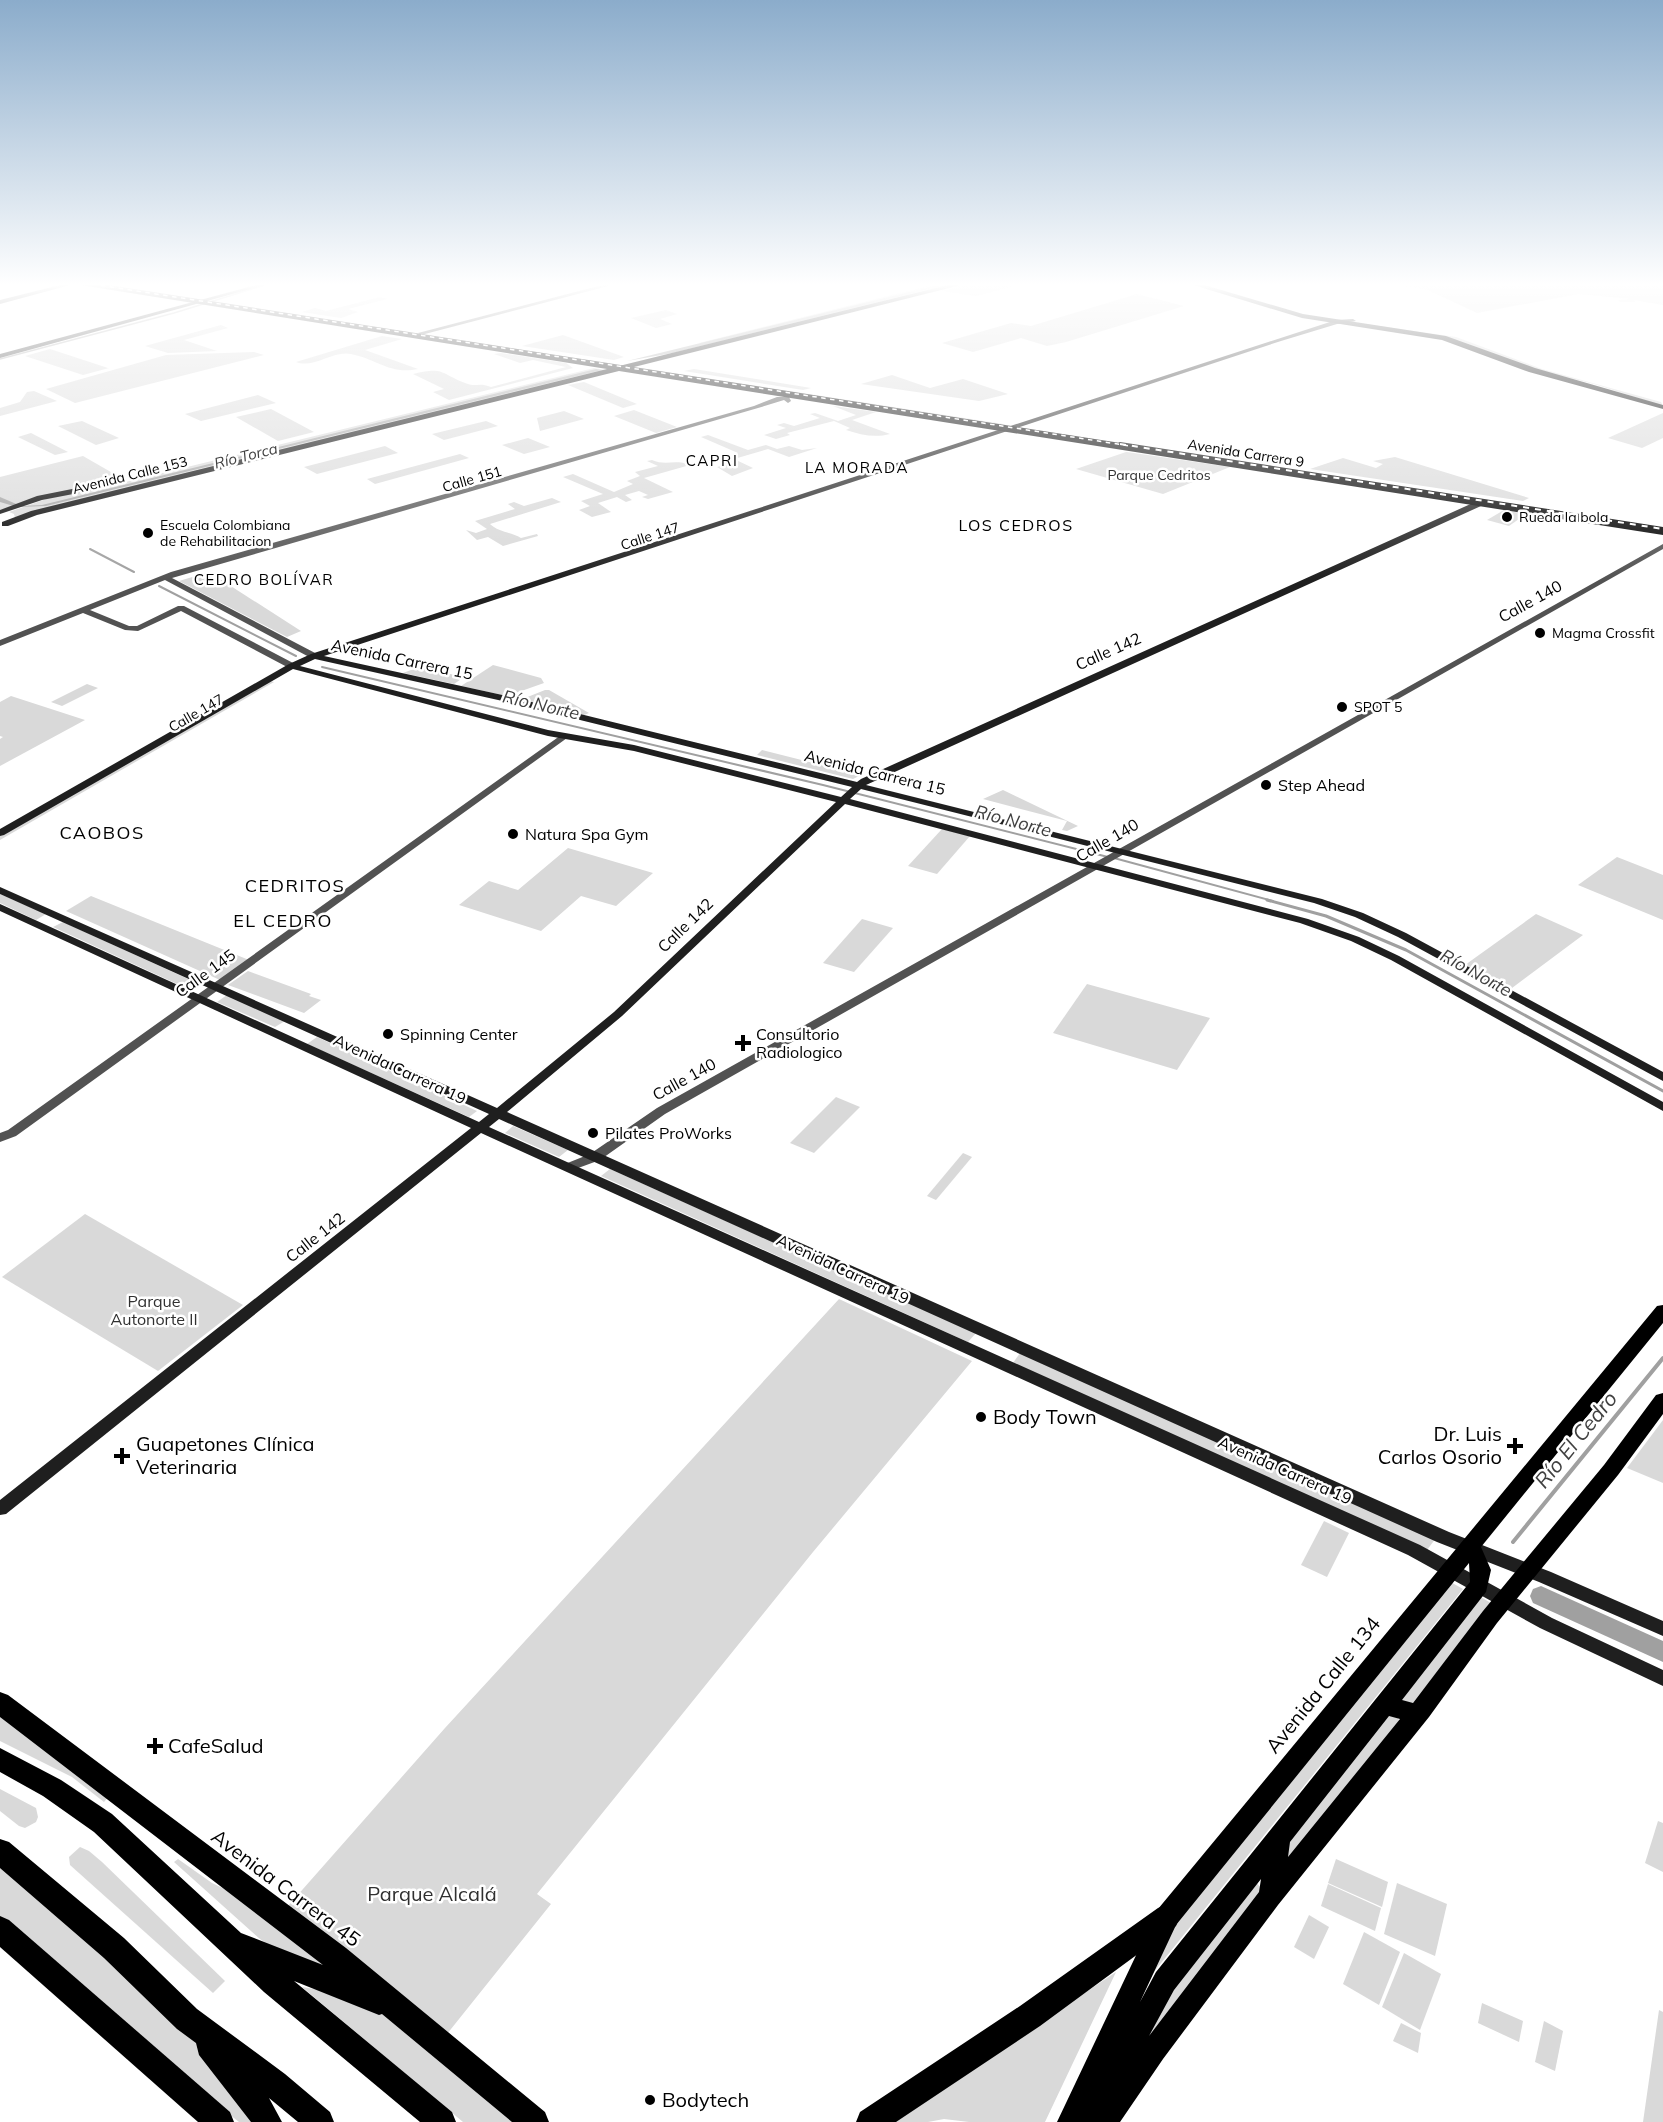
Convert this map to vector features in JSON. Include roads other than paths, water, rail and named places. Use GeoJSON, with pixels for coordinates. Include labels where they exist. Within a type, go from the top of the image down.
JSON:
{"type":"FeatureCollection","features":[{"type":"Feature","properties":{"kind":"highway","name":"Avenida Carrera 45"},"geometry":{"type":"LineString","coordinates":[[0,1702],[336,1958],[535,2122]]}},
{"type":"Feature","properties":{"kind":"highway"},"geometry":{"type":"LineString","coordinates":[[0,1759],[52,1788],[103,1823],[274,1982],[442,2122]]}},
{"type":"Feature","properties":{"kind":"highway"},"geometry":{"type":"LineString","coordinates":[[0,1851],[114,1948],[187,2019],[252,2097],[267,2122]]}},
{"type":"Feature","properties":{"kind":"highway"},"geometry":{"type":"LineString","coordinates":[[870,2122],[1030,2016],[1167,1917]]}},
{"type":"Feature","properties":{"kind":"highway"},"geometry":{"type":"LineString","coordinates":[[0,1929],[220,2122]]}},
{"type":"Feature","properties":{"kind":"highway"},"geometry":{"type":"LineString","coordinates":[[227,1939],[399,2010]]}},
{"type":"Feature","properties":{"kind":"highway"},"geometry":{"type":"LineString","coordinates":[[187,2019],[275,2084],[320,2122]]}},
{"type":"Feature","properties":{"kind":"main road","name":"Avenida Calle 153"},"geometry":{"type":"LineString","coordinates":[[4,511],[44,497],[129,480],[513,383]]}},
{"type":"Feature","properties":{"kind":"main road","name":"Avenida Calle 153"},"geometry":{"type":"LineString","coordinates":[[2,525],[34,513],[565,383]]}},
{"type":"Feature","properties":{"kind":"main road","name":"Avenida Carrera 9"},"geometry":{"type":"LineString","coordinates":[[708,383],[994,431],[1016,428],[1663,525]]}},
{"type":"Feature","properties":{"kind":"main road","name":"Avenida Carrera 9"},"geometry":{"type":"LineString","coordinates":[[757,383],[1478,504],[1663,532]]}},
{"type":"Feature","properties":{"kind":"main road","name":"Calle 147"},"geometry":{"type":"LineString","coordinates":[[1016,428],[1152,383]]}},
{"type":"Feature","properties":{"kind":"main road","name":"Calle 147"},"geometry":{"type":"LineString","coordinates":[[318,657],[1152,383]]}},
{"type":"Feature","properties":{"kind":"main road"},"geometry":{"type":"LineString","coordinates":[[1578,383],[1663,407]]}},
{"type":"Feature","properties":{"kind":"main road"},"geometry":{"type":"LineString","coordinates":[[1597,383],[1663,402]]}},
{"type":"Feature","properties":{"kind":"main road","name":"Calle 147"},"geometry":{"type":"LineString","coordinates":[[0,833],[318,657],[994,431]]}},
{"type":"Feature","properties":{"kind":"main road","name":"Calle 142"},"geometry":{"type":"LineString","coordinates":[[0,1509],[482,1128],[618,1014],[858,786],[881,773],[1478,504]]}},
{"type":"Feature","properties":{"kind":"main road"},"geometry":{"type":"LineString","coordinates":[[2,525],[12,520],[13,516],[4,511]]}},
{"type":"Feature","properties":{"kind":"main road","name":"Avenida Carrera 15"},"geometry":{"type":"LineString","coordinates":[[318,657],[507,699],[1318,901],[1359,915],[1402,935],[1663,1077]]}},
{"type":"Feature","properties":{"kind":"main road","name":"Calle 147"},"geometry":{"type":"LineString","coordinates":[[0,842],[296,668]]}},
{"type":"Feature","properties":{"kind":"main road","name":"Avenida Carrera 15"},"geometry":{"type":"LineString","coordinates":[[296,668],[564,736],[634,748],[844,799],[1100,864],[1304,921],[1355,939],[1395,958],[1663,1107]]}},
{"type":"Feature","properties":{"kind":"main road","name":"Avenida Carrera 19"},"geometry":{"type":"LineString","coordinates":[[0,890],[1469,1547],[1530,1570],[1663,1629]]}},
{"type":"Feature","properties":{"kind":"main road","name":"Avenida Carrera 19"},"geometry":{"type":"LineString","coordinates":[[0,907],[1414,1550],[1546,1623],[1663,1678]]}},
{"type":"Feature","properties":{"kind":"main road","name":"Avenida Calle 134"},"geometry":{"type":"LineString","coordinates":[[1070,2122],[1167,1917],[1663,1311]]}},
{"type":"Feature","properties":{"kind":"main road"},"geometry":{"type":"LineString","coordinates":[[1104,2122],[1154,2050],[1270,1897],[1417,1714],[1504,1601],[1611,1470],[1663,1400]]}},
{"type":"Feature","properties":{"kind":"main road"},"geometry":{"type":"LineString","coordinates":[[1093,2122],[1113,2076],[1165,1981],[1479,1586],[1482,1574],[1481,1565],[1469,1547]]}},
{"type":"Feature","properties":{"kind":"main road"},"geometry":{"type":"LineString","coordinates":[[1383,1705],[1417,1714]]}},
{"type":"Feature","properties":{"kind":"main road"},"geometry":{"type":"LineString","coordinates":[[1270,1897],[1279,1838]]}},
{"type":"Feature","properties":{"kind":"street"},"geometry":{"type":"LineString","coordinates":[[766,392],[774,397],[770,402]]}},
{"type":"Feature","properties":{"kind":"street","name":"Calle 151"},"geometry":{"type":"LineString","coordinates":[[561,465],[781,398],[787,398],[788,401]]}},
{"type":"Feature","properties":{"kind":"street","name":"Calle 151"},"geometry":{"type":"LineString","coordinates":[[0,643],[146,584],[805,398]]}},
{"type":"Feature","properties":{"kind":"street","name":"Calle 140"},"geometry":{"type":"LineString","coordinates":[[570,1167],[595,1157],[661,1111],[1663,546]]}},
{"type":"Feature","properties":{"kind":"street","name":"Avenida Carrera 15"},"geometry":{"type":"LineString","coordinates":[[166,578],[318,657]]}},
{"type":"Feature","properties":{"kind":"street","name":"Avenida Carrera 15"},"geometry":{"type":"LineString","coordinates":[[83,610],[128,628],[138,629],[181,608],[296,668]]}},
{"type":"Feature","properties":{"kind":"street","name":"Calle 145"},"geometry":{"type":"LineString","coordinates":[[0,1144],[6,1135],[564,736]]}},
{"type":"Feature","properties":{"kind":"water","name":"Río Torca"},"geometry":{"type":"Polygon","coordinates":[[[539,383],[549,383],[46,506],[17,507],[0,502],[0,497],[21,506],[42,505],[539,383]]]}},
{"type":"Feature","properties":{"kind":"waterway","name":"Río Norte"},"geometry":{"type":"LineString","coordinates":[[90,549],[134,572]]}},
{"type":"Feature","properties":{"kind":"waterway","name":"Río Norte"},"geometry":{"type":"LineString","coordinates":[[159,586],[296,656]]}},
{"type":"Feature","properties":{"kind":"waterway","name":"Río Norte"},"geometry":{"type":"LineString","coordinates":[[322,667],[823,785],[1108,857]]}},
{"type":"Feature","properties":{"kind":"waterway","name":"Río Norte"},"geometry":{"type":"LineString","coordinates":[[1114,858],[1273,901]]}},
{"type":"Feature","properties":{"kind":"waterway","name":"Río Norte"},"geometry":{"type":"LineString","coordinates":[[1267,900],[1326,916],[1406,950],[1663,1091]]}},
{"type":"Feature","properties":{"kind":"waterway","name":"Río El Cedro"},"geometry":{"type":"LineString","coordinates":[[1513,1542],[1663,1358]]}},
{"type":"Feature","properties":{"kind":"waterway"},"geometry":{"type":"LineString","coordinates":[[1541,1596],[1663,1652]]}},
{"type":"Feature","properties":{"kind":"railway"},"geometry":{"type":"LineString","coordinates":[[727,383],[1130,446]]}},
{"type":"Feature","properties":{"kind":"railway"},"geometry":{"type":"LineString","coordinates":[[1120,444],[1663,529]]}},
{"type":"Feature","properties":{"kind":"place","name":"Rueda la bola"},"geometry":{"type":"Point","coordinates":[1507,517]}},
{"type":"Feature","properties":{"kind":"place","name":"Escuela Colombiana de Rehabilitacion"},"geometry":{"type":"Point","coordinates":[148,533]}},
{"type":"Feature","properties":{"kind":"place","name":"Magma Crossfit"},"geometry":{"type":"Point","coordinates":[1540,633]}},
{"type":"Feature","properties":{"kind":"place","name":"SPOT 5"},"geometry":{"type":"Point","coordinates":[1342,707]}},
{"type":"Feature","properties":{"kind":"place","name":"Step Ahead"},"geometry":{"type":"Point","coordinates":[1266,785]}},
{"type":"Feature","properties":{"kind":"place","name":"Natura Spa Gym"},"geometry":{"type":"Point","coordinates":[513,834]}},
{"type":"Feature","properties":{"kind":"place","name":"Spinning Center"},"geometry":{"type":"Point","coordinates":[388,1034]}},
{"type":"Feature","properties":{"kind":"place","name":"Consultorio Radiologico"},"geometry":{"type":"Point","coordinates":[743,1043]}},
{"type":"Feature","properties":{"kind":"place","name":"Pilates ProWorks"},"geometry":{"type":"Point","coordinates":[593,1133]}},
{"type":"Feature","properties":{"kind":"place","name":"Body Town"},"geometry":{"type":"Point","coordinates":[981,1417]}},
{"type":"Feature","properties":{"kind":"place","name":"Dr. Luis Carlos Osorio"},"geometry":{"type":"Point","coordinates":[1515,1446]}},
{"type":"Feature","properties":{"kind":"place","name":"Guapetones Clínica Veterinaria"},"geometry":{"type":"Point","coordinates":[122,1456]}},
{"type":"Feature","properties":{"kind":"place","name":"CafeSalud"},"geometry":{"type":"Point","coordinates":[155,1746]}},
{"type":"Feature","properties":{"kind":"place","name":"Bodytech"},"geometry":{"type":"Point","coordinates":[650,2100]}},
{"type":"Feature","properties":{"kind":"district","name":"CAPRI"},"geometry":{"type":"Point","coordinates":[712,461]}},
{"type":"Feature","properties":{"kind":"district","name":"LA MORADA"},"geometry":{"type":"Point","coordinates":[857,468]}},
{"type":"Feature","properties":{"kind":"district","name":"LOS CEDROS"},"geometry":{"type":"Point","coordinates":[1016,525]}},
{"type":"Feature","properties":{"kind":"district","name":"CEDRO BOLÍVAR"},"geometry":{"type":"Point","coordinates":[264,580]}},
{"type":"Feature","properties":{"kind":"district","name":"CAOBOS"},"geometry":{"type":"Point","coordinates":[102,833]}},
{"type":"Feature","properties":{"kind":"district","name":"CEDRITOS"},"geometry":{"type":"Point","coordinates":[295,886]}},
{"type":"Feature","properties":{"kind":"district","name":"EL CEDRO"},"geometry":{"type":"Point","coordinates":[283,921]}},
{"type":"Feature","properties":{"kind":"park label","name":"Parque Cedritos"},"geometry":{"type":"Point","coordinates":[1159,475]}},
{"type":"Feature","properties":{"kind":"park label","name":"Parque Autonorte II"},"geometry":{"type":"Point","coordinates":[154,1310]}},
{"type":"Feature","properties":{"kind":"park label","name":"Parque Alcalá"},"geometry":{"type":"Point","coordinates":[432,1894]}}]}
